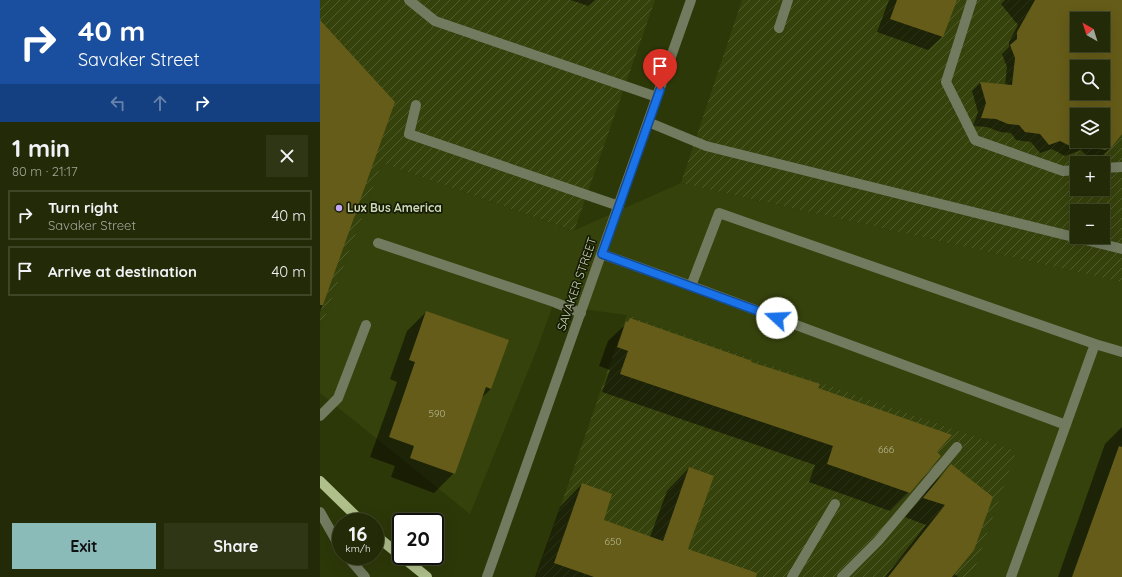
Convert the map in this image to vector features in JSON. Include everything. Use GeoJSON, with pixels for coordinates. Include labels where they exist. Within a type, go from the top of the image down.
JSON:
{"type":"FeatureCollection","features":[{"type":"Feature","properties":{"kind":"main road"},"geometry":{"type":"LineString","coordinates":[[320,481],[353,513]]}},
{"type":"Feature","properties":{"kind":"main road"},"geometry":{"type":"LineString","coordinates":[[384,542],[427,577]]}},
{"type":"Feature","properties":{"kind":"street"},"geometry":{"type":"LineString","coordinates":[[409,0],[435,21],[657,97]]}},
{"type":"Feature","properties":{"kind":"street","name":"SAVAKER STREET"},"geometry":{"type":"LineString","coordinates":[[487,577],[691,0]]}},
{"type":"Feature","properties":{"kind":"street"},"geometry":{"type":"LineString","coordinates":[[779,28],[788,0]]}},
{"type":"Feature","properties":{"kind":"street"},"geometry":{"type":"LineString","coordinates":[[972,0],[946,82],[974,140],[1063,171],[1070,170]]}},
{"type":"Feature","properties":{"kind":"street"},"geometry":{"type":"LineString","coordinates":[[416,105],[409,134],[619,206]]}},
{"type":"Feature","properties":{"kind":"street"},"geometry":{"type":"LineString","coordinates":[[648,122],[706,146],[1122,249]]}},
{"type":"Feature","properties":{"kind":"street"},"geometry":{"type":"LineString","coordinates":[[1110,168],[1122,167]]}},
{"type":"Feature","properties":{"kind":"street"},"geometry":{"type":"LineString","coordinates":[[691,286],[719,213],[1095,344],[1122,352]]}},
{"type":"Feature","properties":{"kind":"street"},"geometry":{"type":"LineString","coordinates":[[378,243],[554,302],[581,313]]}},
{"type":"Feature","properties":{"kind":"street"},"geometry":{"type":"LineString","coordinates":[[602,254],[1066,426]]}},
{"type":"Feature","properties":{"kind":"street"},"geometry":{"type":"LineString","coordinates":[[320,416],[338,398],[366,325]]}},
{"type":"Feature","properties":{"kind":"street"},"geometry":{"type":"LineString","coordinates":[[1011,577],[1095,344]]}},
{"type":"Feature","properties":{"kind":"street"},"geometry":{"type":"LineString","coordinates":[[842,577],[878,541],[957,447]]}},
{"type":"Feature","properties":{"kind":"street"},"geometry":{"type":"LineString","coordinates":[[792,577],[835,504]]}},
{"type":"Feature","properties":{"kind":"street"},"geometry":{"type":"LineString","coordinates":[[320,512],[332,533]]}},
{"type":"Feature","properties":{"kind":"street"},"geometry":{"type":"LineString","coordinates":[[355,565],[365,577]]}},
{"type":"Feature","properties":{"kind":"shaded area"},"geometry":{"type":"Polygon","coordinates":[[[320,0],[655,0],[574,231],[382,163],[320,330],[320,0]]]}},
{"type":"Feature","properties":{"kind":"shaded area"},"geometry":{"type":"Polygon","coordinates":[[[742,0],[1122,0],[1122,282],[681,183],[742,0]]]}},
{"type":"Feature","properties":{"kind":"shaded area"},"geometry":{"type":"Polygon","coordinates":[[[382,163],[573,231],[681,183],[1122,282],[1122,577],[972,577],[1015,451],[627,315],[553,305],[537,349],[470,514],[320,393],[320,330],[382,163]]]}},
{"type":"Feature","properties":{"kind":"shaded area"},"geometry":{"type":"Polygon","coordinates":[[[627,315],[1016,451],[972,577],[536,577],[627,315]]]}},
{"type":"Feature","properties":{"kind":"building"},"geometry":{"type":"Polygon","coordinates":[[[897,0],[957,0],[943,37],[890,19],[897,0]]]}},
{"type":"Feature","properties":{"kind":"building"},"geometry":{"type":"Polygon","coordinates":[[[1035,0],[1122,0],[1122,134],[1112,147],[1110,148],[1110,108],[1070,108],[1070,146],[1060,141],[1049,145],[1040,134],[1025,132],[1019,125],[1008,124],[996,119],[981,118],[986,103],[980,82],[1012,85],[1015,58],[1010,45],[1017,39],[1017,32],[1035,0]]]}},
{"type":"Feature","properties":{"kind":"building","name":"Lux Bus America"},"geometry":{"type":"Polygon","coordinates":[[[320,20],[395,102],[323,305],[320,305],[320,20]]]}},
{"type":"Feature","properties":{"kind":"building"},"geometry":{"type":"Polygon","coordinates":[[[1097,148],[1110,148],[1105,150],[1097,148]]]}},
{"type":"Feature","properties":{"kind":"building"},"geometry":{"type":"Polygon","coordinates":[[[426,311],[509,340],[491,389],[486,387],[455,474],[410,458],[414,446],[389,437],[415,362],[409,360],[426,311]]]}},
{"type":"Feature","properties":{"kind":"building"},"geometry":{"type":"Polygon","coordinates":[[[630,318],[752,361],[751,362],[820,384],[818,388],[952,435],[937,452],[941,456],[910,493],[827,464],[833,446],[620,374],[628,351],[617,347],[626,321],[628,322],[630,318]]]}},
{"type":"Feature","properties":{"kind":"building"},"geometry":{"type":"Polygon","coordinates":[[[1119,446],[1122,447],[1122,577],[1072,577],[1119,446]]]}},
{"type":"Feature","properties":{"kind":"building"},"geometry":{"type":"Polygon","coordinates":[[[951,464],[993,497],[974,550],[952,577],[888,577],[945,505],[923,498],[951,464]]]}},
{"type":"Feature","properties":{"kind":"building"},"geometry":{"type":"Polygon","coordinates":[[[689,467],[714,476],[688,549],[757,573],[756,577],[594,577],[554,563],[582,483],[612,494],[604,520],[663,541],[689,467]]]}},
{"type":"Feature","properties":{"kind":"place","name":"Lux Bus America"},"geometry":{"type":"Point","coordinates":[339,208]}},
{"type":"Feature","properties":{"kind":"route"},"geometry":{"type":"LineString","coordinates":[[660,90],[602,254],[777,318]]}}]}
